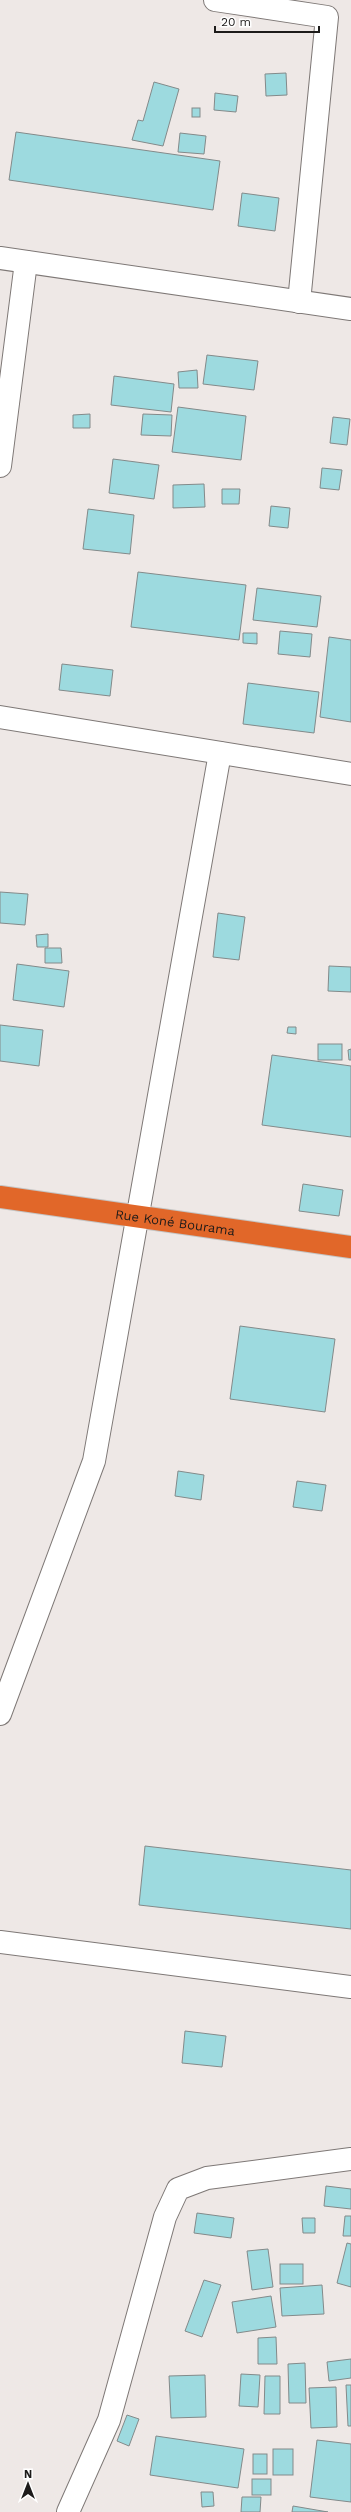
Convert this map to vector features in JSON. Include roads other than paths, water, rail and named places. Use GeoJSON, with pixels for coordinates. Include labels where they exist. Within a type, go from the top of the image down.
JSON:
{"type":"FeatureCollection","features":[{"type":"Feature","properties":{"kind":"highway","name":"Rue Koné Bourama"},"geometry":{"type":"LineString","coordinates":[[0,1197],[351,1247]]}},
{"type":"Feature","properties":{"kind":"street"},"geometry":{"type":"LineString","coordinates":[[215,0],[327,16],[299,302]]}},
{"type":"Feature","properties":{"kind":"street"},"geometry":{"type":"LineString","coordinates":[[0,258],[351,309]]}},
{"type":"Feature","properties":{"kind":"street"},"geometry":{"type":"LineString","coordinates":[[0,466],[26,262]]}},
{"type":"Feature","properties":{"kind":"street"},"geometry":{"type":"LineString","coordinates":[[0,717],[351,774]]}},
{"type":"Feature","properties":{"kind":"street"},"geometry":{"type":"LineString","coordinates":[[0,1714],[94,1461],[220,753]]}},
{"type":"Feature","properties":{"kind":"street"},"geometry":{"type":"LineString","coordinates":[[0,1942],[351,1987]]}},
{"type":"Feature","properties":{"kind":"street"},"geometry":{"type":"LineString","coordinates":[[68,2512],[109,2420],[164,2217],[178,2189],[207,2178],[351,2159]]}}]}
